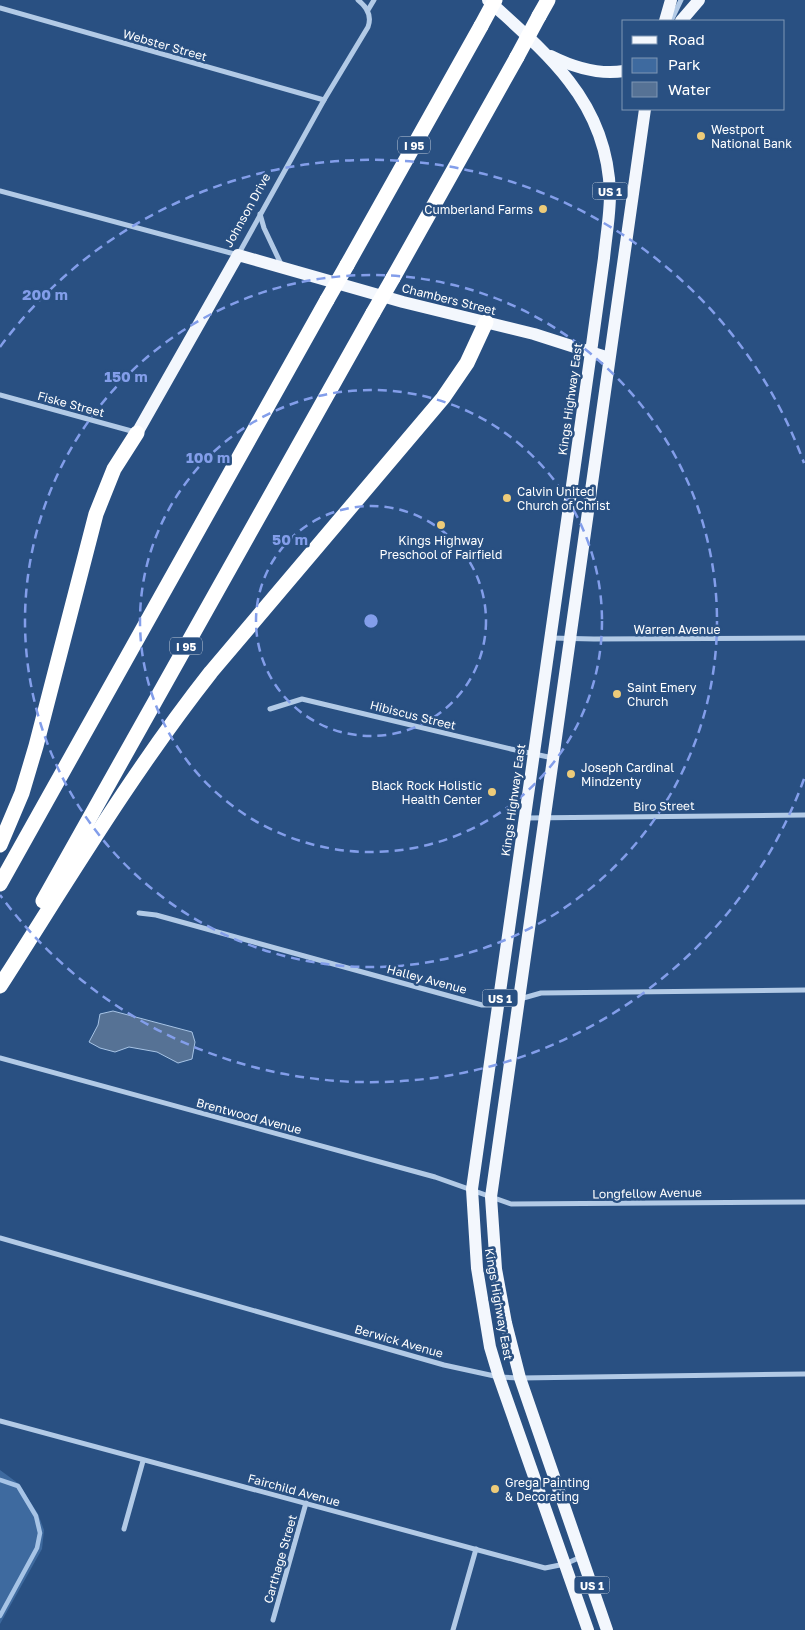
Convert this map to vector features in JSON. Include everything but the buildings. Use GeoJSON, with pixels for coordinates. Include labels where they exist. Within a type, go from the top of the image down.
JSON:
{"type":"FeatureCollection","features":[{"type":"Feature","properties":{"kind":"highway","name":"I 95"},"geometry":{"type":"LineString","coordinates":[[0,884],[495,0]]}},
{"type":"Feature","properties":{"kind":"highway","name":"I 95"},"geometry":{"type":"LineString","coordinates":[[0,979],[548,0]]}},
{"type":"Feature","properties":{"kind":"highway"},"geometry":{"type":"LineString","coordinates":[[0,986],[135,776],[182,709],[211,672],[443,398],[466,363],[486,322]]}},
{"type":"Feature","properties":{"kind":"highway"},"geometry":{"type":"LineString","coordinates":[[0,844],[22,793],[30,768],[96,514],[114,469],[137,433]]}},
{"type":"Feature","properties":{"kind":"main road","name":"Kings Highway East"},"geometry":{"type":"LineString","coordinates":[[488,0],[540,49],[568,80],[584,102],[596,127],[607,167],[610,195],[591,352],[472,1189],[477,1268],[490,1347],[588,1630]]}},
{"type":"Feature","properties":{"kind":"main road"},"geometry":{"type":"LineString","coordinates":[[665,20],[671,0]]}},
{"type":"Feature","properties":{"kind":"main road"},"geometry":{"type":"LineString","coordinates":[[682,20],[699,0]]}},
{"type":"Feature","properties":{"kind":"main road"},"geometry":{"type":"LineString","coordinates":[[540,49],[566,63],[590,70],[622,71]]}},
{"type":"Feature","properties":{"kind":"main road","name":"Kings Highway East"},"geometry":{"type":"LineString","coordinates":[[607,1630],[520,1378],[506,1323],[496,1269],[491,1197],[644,110]]}},
{"type":"Feature","properties":{"kind":"main road","name":"Chambers Street"},"geometry":{"type":"LineString","coordinates":[[238,255],[403,302],[534,334],[609,358]]}},
{"type":"Feature","properties":{"kind":"main road","name":"Johnson Drive"},"geometry":{"type":"LineString","coordinates":[[137,433],[238,255]]}},
{"type":"Feature","properties":{"kind":"main road"},"geometry":{"type":"LineString","coordinates":[[575,462],[595,463]]}},
{"type":"Feature","properties":{"kind":"street"},"geometry":{"type":"LineString","coordinates":[[358,0],[368,10]]}},
{"type":"Feature","properties":{"kind":"street","name":"Johnson Drive"},"geometry":{"type":"LineString","coordinates":[[238,255],[324,100],[368,27],[370,16],[368,10],[374,0]]}},
{"type":"Feature","properties":{"kind":"street"},"geometry":{"type":"LineString","coordinates":[[671,20],[681,0]]}},
{"type":"Feature","properties":{"kind":"street","name":"Webster Street"},"geometry":{"type":"LineString","coordinates":[[0,8],[324,100]]}},
{"type":"Feature","properties":{"kind":"street","name":"Chambers Street"},"geometry":{"type":"LineString","coordinates":[[0,191],[238,255]]}},
{"type":"Feature","properties":{"kind":"street"},"geometry":{"type":"LineString","coordinates":[[260,214],[267,234],[283,267]]}},
{"type":"Feature","properties":{"kind":"street","name":"Fiske Street"},"geometry":{"type":"LineString","coordinates":[[0,395],[137,433]]}},
{"type":"Feature","properties":{"kind":"street","name":"Warren Avenue"},"geometry":{"type":"LineString","coordinates":[[550,638],[805,638]]}},
{"type":"Feature","properties":{"kind":"street","name":"Hibiscus Street"},"geometry":{"type":"LineString","coordinates":[[270,709],[302,699],[553,758]]}},
{"type":"Feature","properties":{"kind":"street","name":"Biro Street"},"geometry":{"type":"LineString","coordinates":[[524,818],[805,815]]}},
{"type":"Feature","properties":{"kind":"street","name":"Halley Avenue"},"geometry":{"type":"LineString","coordinates":[[139,913],[156,915],[482,1004],[499,1005],[541,993],[805,990]]}},
{"type":"Feature","properties":{"kind":"street","name":"Brentwood Avenue"},"geometry":{"type":"LineString","coordinates":[[0,1058],[435,1177],[491,1197]]}},
{"type":"Feature","properties":{"kind":"street","name":"Longfellow Avenue"},"geometry":{"type":"LineString","coordinates":[[491,1197],[511,1204],[805,1202]]}},
{"type":"Feature","properties":{"kind":"street","name":"Berwick Avenue"},"geometry":{"type":"LineString","coordinates":[[0,1238],[444,1365],[499,1377],[805,1374]]}},
{"type":"Feature","properties":{"kind":"street","name":"Fairchild Avenue"},"geometry":{"type":"LineString","coordinates":[[0,1421],[545,1568],[565,1564],[582,1556]]}},
{"type":"Feature","properties":{"kind":"street"},"geometry":{"type":"LineString","coordinates":[[124,1529],[143,1460]]}},
{"type":"Feature","properties":{"kind":"street","name":"Carthage Street"},"geometry":{"type":"LineString","coordinates":[[273,1620],[306,1503]]}},
{"type":"Feature","properties":{"kind":"street"},"geometry":{"type":"LineString","coordinates":[[452,1630],[476,1549]]}},
{"type":"Feature","properties":{"kind":"green space"},"geometry":{"type":"Polygon","coordinates":[[[0,1470],[19,1484],[38,1514],[44,1530],[42,1549],[0,1624],[0,1470]]]}},
{"type":"Feature","properties":{"kind":"water"},"geometry":{"type":"Polygon","coordinates":[[[113,1011],[192,1032],[195,1042],[192,1059],[178,1063],[157,1052],[129,1047],[115,1052],[100,1048],[89,1042],[98,1025],[100,1014],[113,1011]]]}},
{"type":"Feature","properties":{"kind":"waterway"},"geometry":{"type":"LineString","coordinates":[[0,1480],[18,1486],[36,1516],[40,1533],[37,1548],[0,1616]]}},
{"type":"Feature","properties":{"kind":"place","name":"Westport National Bank"},"geometry":{"type":"Point","coordinates":[701,136]}},
{"type":"Feature","properties":{"kind":"place","name":"Cumberland Farms"},"geometry":{"type":"Point","coordinates":[543,209]}},
{"type":"Feature","properties":{"kind":"place","name":"Calvin United Church of Christ"},"geometry":{"type":"Point","coordinates":[507,498]}},
{"type":"Feature","properties":{"kind":"place","name":"Kings Highway Preschool of Fairfield"},"geometry":{"type":"Point","coordinates":[441,525]}},
{"type":"Feature","properties":{"kind":"place","name":"Saint Emery Church"},"geometry":{"type":"Point","coordinates":[617,694]}},
{"type":"Feature","properties":{"kind":"place","name":"Joseph Cardinal Mindzenty"},"geometry":{"type":"Point","coordinates":[571,774]}},
{"type":"Feature","properties":{"kind":"place","name":"Black Rock Holistic Health Center"},"geometry":{"type":"Point","coordinates":[492,792]}},
{"type":"Feature","properties":{"kind":"place","name":"Grega Painting & Decorating"},"geometry":{"type":"Point","coordinates":[495,1489]}}]}
